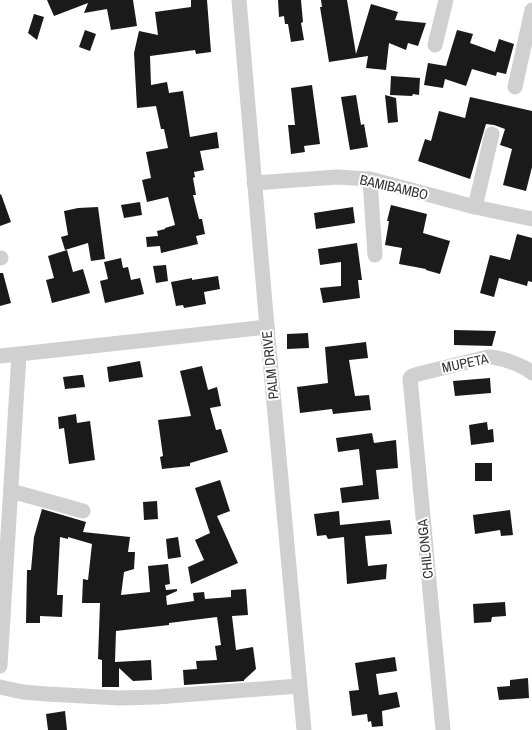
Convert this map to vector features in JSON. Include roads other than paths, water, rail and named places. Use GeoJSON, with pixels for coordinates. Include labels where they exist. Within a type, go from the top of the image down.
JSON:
{"type":"FeatureCollection","features":[{"type":"Feature","properties":{"kind":"street","name":"PALM DRIVE"},"geometry":{"type":"LineString","coordinates":[[239,0],[254,183],[304,730]]}},
{"type":"Feature","properties":{"kind":"street"},"geometry":{"type":"LineString","coordinates":[[435,46],[446,0]]}},
{"type":"Feature","properties":{"kind":"street"},"geometry":{"type":"LineString","coordinates":[[515,87],[532,10]]}},
{"type":"Feature","properties":{"kind":"street"},"geometry":{"type":"LineString","coordinates":[[475,207],[492,134]]}},
{"type":"Feature","properties":{"kind":"street","name":"BAMIBAMBO"},"geometry":{"type":"LineString","coordinates":[[254,183],[331,177],[370,179],[475,207],[532,219]]}},
{"type":"Feature","properties":{"kind":"street"},"geometry":{"type":"LineString","coordinates":[[370,179],[375,255]]}},
{"type":"Feature","properties":{"kind":"street"},"geometry":{"type":"LineString","coordinates":[[0,356],[267,327]]}},
{"type":"Feature","properties":{"kind":"street"},"geometry":{"type":"LineString","coordinates":[[0,666],[19,354]]}},
{"type":"Feature","properties":{"kind":"street","name":"MUPETA"},"geometry":{"type":"LineString","coordinates":[[418,374],[488,357],[501,359],[527,369],[532,373]]}},
{"type":"Feature","properties":{"kind":"street","name":"CHILONGA"},"geometry":{"type":"LineString","coordinates":[[418,374],[412,376],[409,382],[443,730]]}},
{"type":"Feature","properties":{"kind":"street"},"geometry":{"type":"LineString","coordinates":[[11,491],[83,511]]}},
{"type":"Feature","properties":{"kind":"street"},"geometry":{"type":"LineString","coordinates":[[0,687],[41,693],[118,698],[157,697],[299,686]]}}]}
